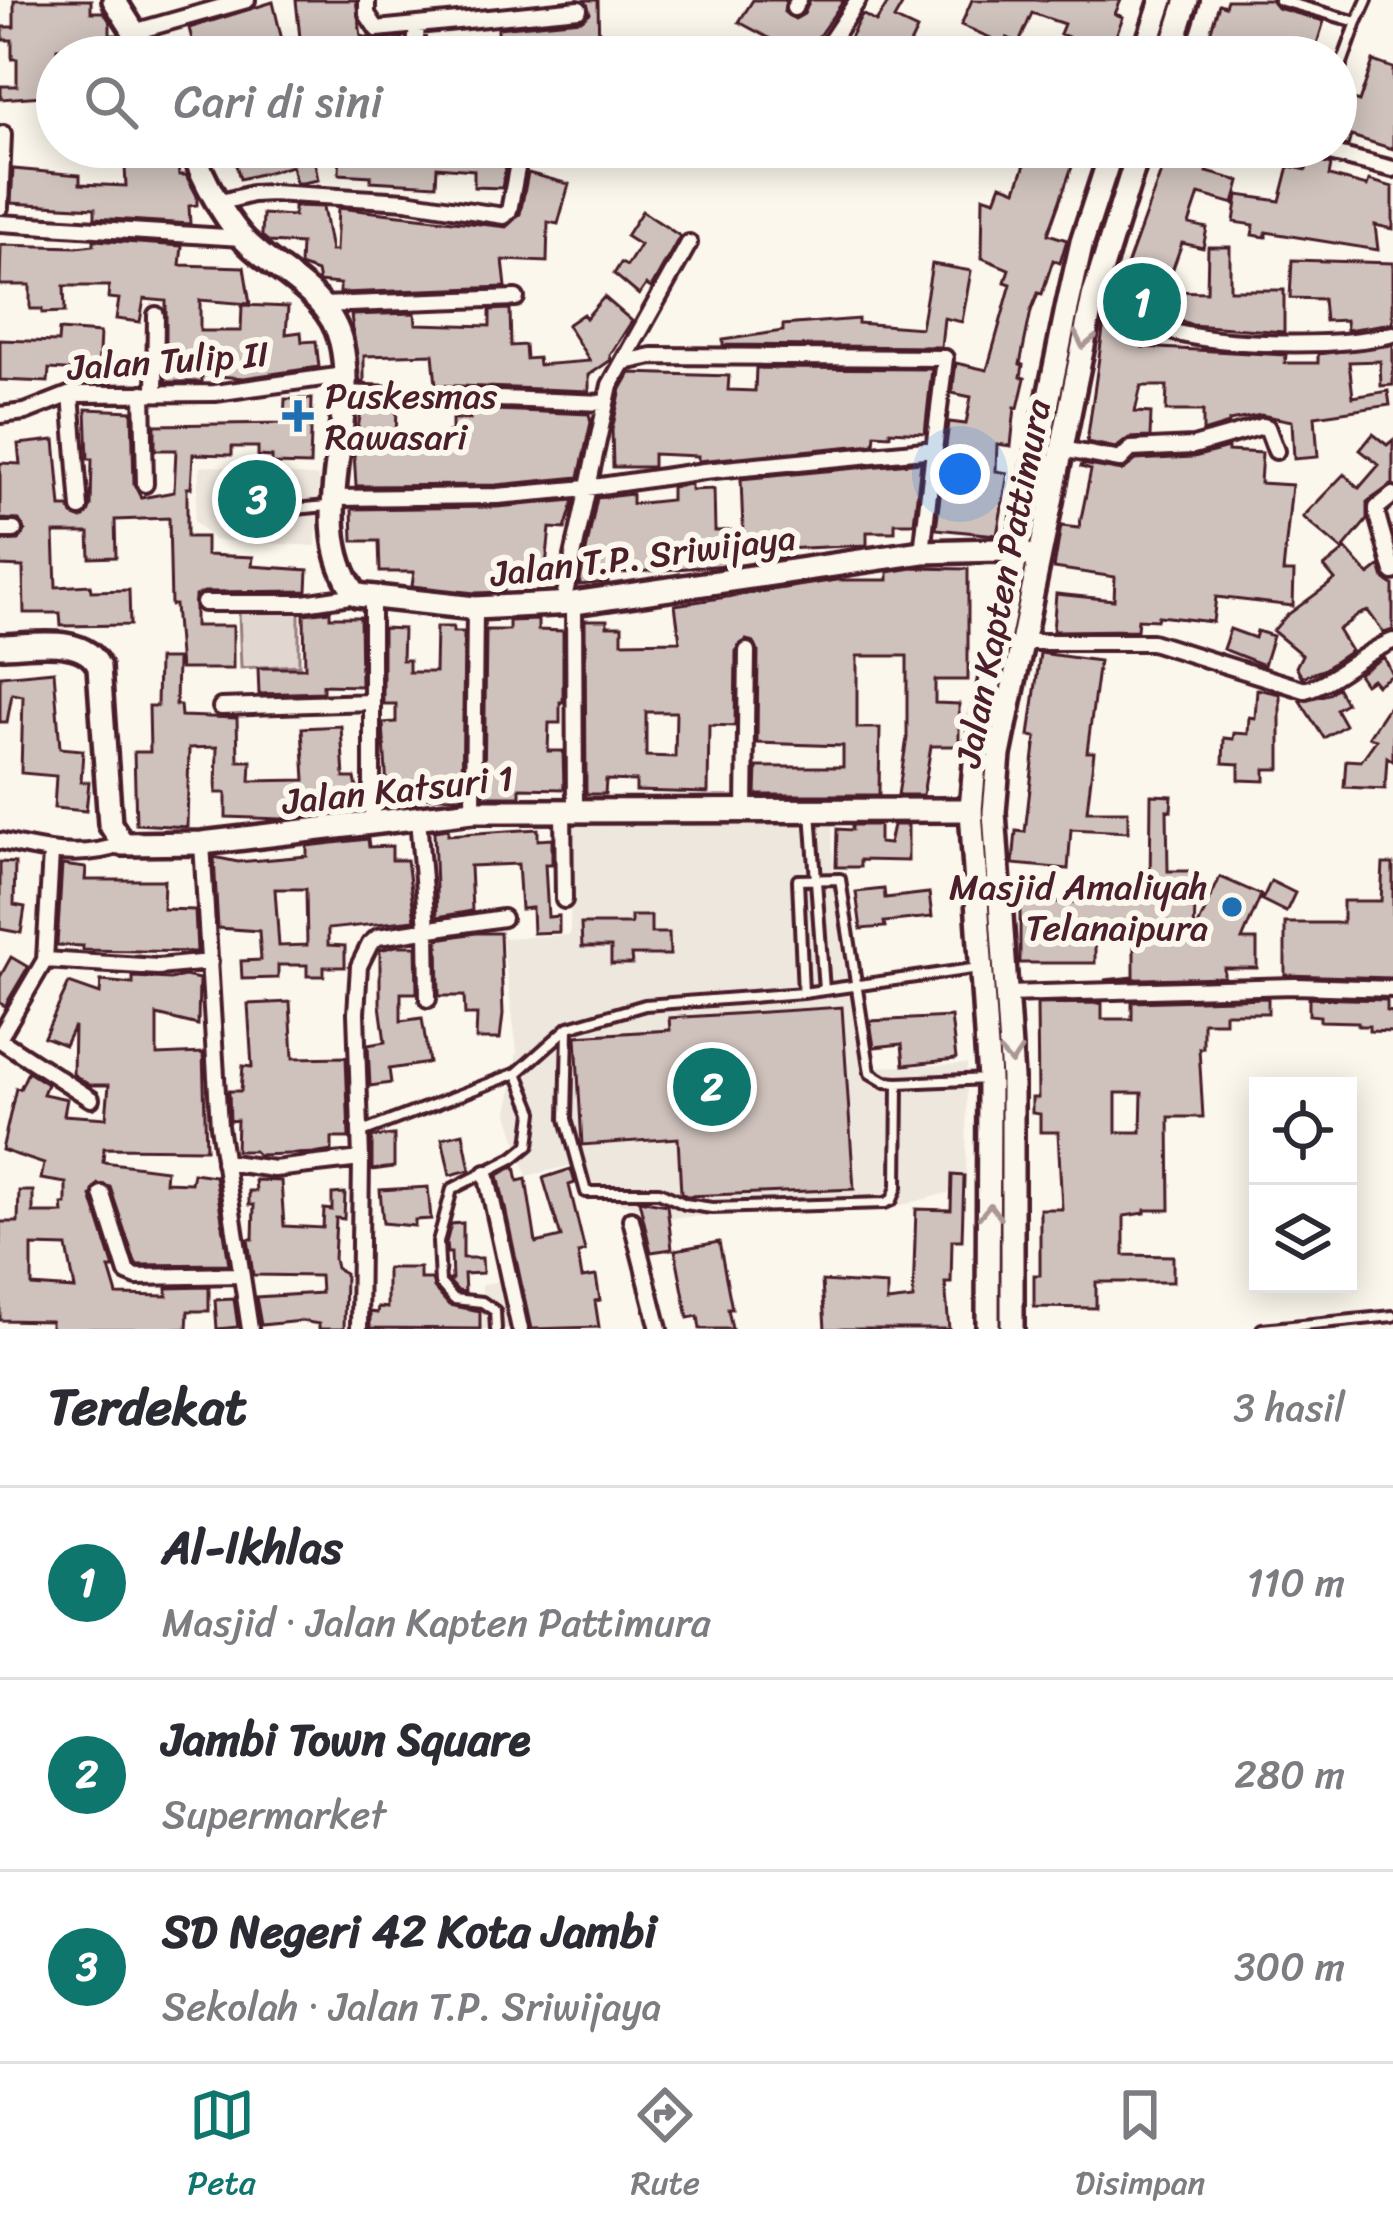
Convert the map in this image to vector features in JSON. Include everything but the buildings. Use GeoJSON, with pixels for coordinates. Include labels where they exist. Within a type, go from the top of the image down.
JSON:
{"type":"FeatureCollection","features":[{"type":"Feature","properties":{"kind":"main road"},"geometry":{"type":"LineString","coordinates":[[115,0],[139,36]]}},
{"type":"Feature","properties":{"kind":"main road"},"geometry":{"type":"LineString","coordinates":[[1150,36],[1162,0]]}},
{"type":"Feature","properties":{"kind":"main road"},"geometry":{"type":"LineString","coordinates":[[1176,36],[1187,0]]}},
{"type":"Feature","properties":{"kind":"main road"},"geometry":{"type":"LineString","coordinates":[[201,168],[242,238],[321,305],[339,334],[343,384],[335,501],[337,562],[364,597]]}},
{"type":"Feature","properties":{"kind":"main road","name":"Jalan Kapten Pattimura"},"geometry":{"type":"LineString","coordinates":[[1012,1329],[1012,1078],[994,812],[999,755],[1023,642],[1027,554],[1082,242],[1107,168]]}},
{"type":"Feature","properties":{"kind":"main road","name":"Jalan Kapten Pattimura"},"geometry":{"type":"LineString","coordinates":[[988,1329],[989,1078],[971,810],[976,752],[1027,554],[1062,448],[1105,250],[1133,168]]}},
{"type":"Feature","properties":{"kind":"main road"},"geometry":{"type":"LineString","coordinates":[[1082,242],[1105,250]]}},
{"type":"Feature","properties":{"kind":"main road","name":"Jalan T.P. Sriwijaya"},"geometry":{"type":"LineString","coordinates":[[364,597],[475,608],[569,603],[922,552],[1027,554]]}},
{"type":"Feature","properties":{"kind":"main road"},"geometry":{"type":"LineString","coordinates":[[0,646],[73,646],[94,655],[99,667],[110,824],[123,844]]}},
{"type":"Feature","properties":{"kind":"main road","name":"Jalan Katsuri 1"},"geometry":{"type":"LineString","coordinates":[[123,844],[202,843],[473,811],[971,810]]}},
{"type":"Feature","properties":{"kind":"street"},"geometry":{"type":"LineString","coordinates":[[136,31],[247,0]]}},
{"type":"Feature","properties":{"kind":"street"},"geometry":{"type":"LineString","coordinates":[[368,0],[367,14],[377,29],[579,9]]}},
{"type":"Feature","properties":{"kind":"street"},"geometry":{"type":"LineString","coordinates":[[834,36],[858,0]]}},
{"type":"Feature","properties":{"kind":"street"},"geometry":{"type":"LineString","coordinates":[[416,36],[417,27]]}},
{"type":"Feature","properties":{"kind":"street"},"geometry":{"type":"LineString","coordinates":[[0,207],[3,134]]}},
{"type":"Feature","properties":{"kind":"street"},"geometry":{"type":"LineString","coordinates":[[1357,160],[1393,169]]}},
{"type":"Feature","properties":{"kind":"street"},"geometry":{"type":"LineString","coordinates":[[218,203],[252,194],[286,194],[406,201],[504,216],[516,168]]}},
{"type":"Feature","properties":{"kind":"street"},"geometry":{"type":"LineString","coordinates":[[0,223],[242,238]]}},
{"type":"Feature","properties":{"kind":"street"},"geometry":{"type":"LineString","coordinates":[[564,900],[569,603],[587,488],[604,403],[618,369],[689,243]]}},
{"type":"Feature","properties":{"kind":"street"},"geometry":{"type":"LineString","coordinates":[[1093,297],[1168,330],[1209,339],[1342,342],[1393,334]]}},
{"type":"Feature","properties":{"kind":"street"},"geometry":{"type":"LineString","coordinates":[[321,305],[516,298]]}},
{"type":"Feature","properties":{"kind":"street"},"geometry":{"type":"LineString","coordinates":[[145,484],[156,315]]}},
{"type":"Feature","properties":{"kind":"street"},"geometry":{"type":"LineString","coordinates":[[625,362],[652,356],[940,356],[946,363],[922,552]]}},
{"type":"Feature","properties":{"kind":"street","name":"Jalan Tulip II"},"geometry":{"type":"LineString","coordinates":[[0,415],[25,412],[71,394],[215,393],[343,384],[604,403]]}},
{"type":"Feature","properties":{"kind":"street"},"geometry":{"type":"LineString","coordinates":[[71,394],[80,508]]}},
{"type":"Feature","properties":{"kind":"street"},"geometry":{"type":"LineString","coordinates":[[1062,448],[1120,460],[1130,449],[1193,446],[1263,426],[1268,427],[1276,451]]}},
{"type":"Feature","properties":{"kind":"street"},"geometry":{"type":"LineString","coordinates":[[335,501],[497,496],[935,449]]}},
{"type":"Feature","properties":{"kind":"street"},"geometry":{"type":"LineString","coordinates":[[1393,495],[1377,508],[1377,515],[1393,572]]}},
{"type":"Feature","properties":{"kind":"street"},"geometry":{"type":"LineString","coordinates":[[204,603],[304,603],[364,597],[372,702],[372,824]]}},
{"type":"Feature","properties":{"kind":"street"},"geometry":{"type":"LineString","coordinates":[[473,811],[475,608]]}},
{"type":"Feature","properties":{"kind":"street"},"geometry":{"type":"LineString","coordinates":[[1023,642],[1152,642],[1305,690],[1320,686],[1371,649],[1393,641]]}},
{"type":"Feature","properties":{"kind":"street"},"geometry":{"type":"LineString","coordinates":[[745,808],[747,651]]}},
{"type":"Feature","properties":{"kind":"street"},"geometry":{"type":"LineString","coordinates":[[221,707],[372,702]]}},
{"type":"Feature","properties":{"kind":"street"},"geometry":{"type":"LineString","coordinates":[[418,818],[428,999]]}},
{"type":"Feature","properties":{"kind":"street"},"geometry":{"type":"LineString","coordinates":[[0,841],[51,853],[104,851],[123,844]]}},
{"type":"Feature","properties":{"kind":"street"},"geometry":{"type":"LineString","coordinates":[[202,843],[219,1126],[250,1329]]}},
{"type":"Feature","properties":{"kind":"street"},"geometry":{"type":"LineString","coordinates":[[51,853],[45,960],[0,1038],[91,1099]]}},
{"type":"Feature","properties":{"kind":"street"},"geometry":{"type":"LineString","coordinates":[[359,1329],[359,966],[378,937],[503,918]]}},
{"type":"Feature","properties":{"kind":"street"},"geometry":{"type":"LineString","coordinates":[[45,960],[158,967],[210,962]]}},
{"type":"Feature","properties":{"kind":"street"},"geometry":{"type":"LineString","coordinates":[[1007,994],[1274,986],[1393,989]]}},
{"type":"Feature","properties":{"kind":"street"},"geometry":{"type":"LineString","coordinates":[[224,1162],[274,1169],[361,1160]]}},
{"type":"Feature","properties":{"kind":"street"},"geometry":{"type":"LineString","coordinates":[[487,1173],[520,1329]]}},
{"type":"Feature","properties":{"kind":"street"},"geometry":{"type":"LineString","coordinates":[[102,1194],[127,1273],[137,1277],[241,1275]]}},
{"type":"Feature","properties":{"kind":"street"},"geometry":{"type":"LineString","coordinates":[[631,1220],[659,1329]]}},
{"type":"Feature","properties":{"kind":"lane"},"geometry":{"type":"LineString","coordinates":[[1279,0],[1357,22]]}},
{"type":"Feature","properties":{"kind":"lane"},"geometry":{"type":"LineString","coordinates":[[1352,36],[1367,0]]}},
{"type":"Feature","properties":{"kind":"lane"},"geometry":{"type":"LineString","coordinates":[[242,502],[295,509],[335,501]]}},
{"type":"Feature","properties":{"kind":"lane"},"geometry":{"type":"LineString","coordinates":[[811,811],[824,990]]}},
{"type":"Feature","properties":{"kind":"lane"},"geometry":{"type":"LineString","coordinates":[[803,993],[798,880],[840,879],[870,1073],[898,1083],[989,1078]]}},
{"type":"Feature","properties":{"kind":"lane"},"geometry":{"type":"LineString","coordinates":[[361,1133],[517,1073],[568,1027],[645,1005],[803,993],[980,967]]}},
{"type":"Feature","properties":{"kind":"lane"},"geometry":{"type":"LineString","coordinates":[[568,1027],[566,1119],[586,1192],[659,1192],[685,1204],[712,1208],[886,1204],[897,1187],[898,1083]]}},
{"type":"Feature","properties":{"kind":"lane"},"geometry":{"type":"LineString","coordinates":[[496,1329],[495,1311],[482,1302],[454,1300],[440,1283],[438,1242],[452,1190],[529,1145],[532,1112],[517,1073]]}},
{"type":"Feature","properties":{"kind":"lane"},"geometry":{"type":"LineString","coordinates":[[1262,1329],[1393,1316]]}},
{"type":"Feature","properties":{"kind":"shaded area"},"geometry":{"type":"Polygon","coordinates":[[[200,467],[319,477],[316,546],[214,540],[194,521],[200,467]]]}},
{"type":"Feature","properties":{"kind":"shaded area"},"geometry":{"type":"Polygon","coordinates":[[[299,610],[299,665],[241,668],[239,612],[299,610]]]}},
{"type":"Feature","properties":{"kind":"shaded area"},"geometry":{"type":"Polygon","coordinates":[[[572,818],[832,818],[833,871],[846,872],[871,1067],[967,1064],[966,1188],[902,1205],[671,1218],[588,1193],[577,1164],[527,1176],[508,1113],[517,1050],[502,938],[570,935],[572,818]]]}},
{"type":"Feature","properties":{"kind":"shaded area"},"geometry":{"type":"Polygon","coordinates":[[[507,1279],[512,1329],[438,1329],[483,1325],[482,1285],[507,1279]]]}},
{"type":"Feature","properties":{"kind":"place","name":"Al-Ikhlas"},"geometry":{"type":"Point","coordinates":[1142,302]}},
{"type":"Feature","properties":{"kind":"place","name":"Puskesmas Rawasari"},"geometry":{"type":"Point","coordinates":[298,416]}},
{"type":"Feature","properties":{"kind":"place","name":"SD Negeri 42 Kota Jambi"},"geometry":{"type":"Point","coordinates":[257,499]}},
{"type":"Feature","properties":{"kind":"place","name":"Masjid Amaliyah Telanaipura"},"geometry":{"type":"Point","coordinates":[1232,907]}},
{"type":"Feature","properties":{"kind":"place","name":"Jambi Town Square"},"geometry":{"type":"Point","coordinates":[712,1087]}}]}
